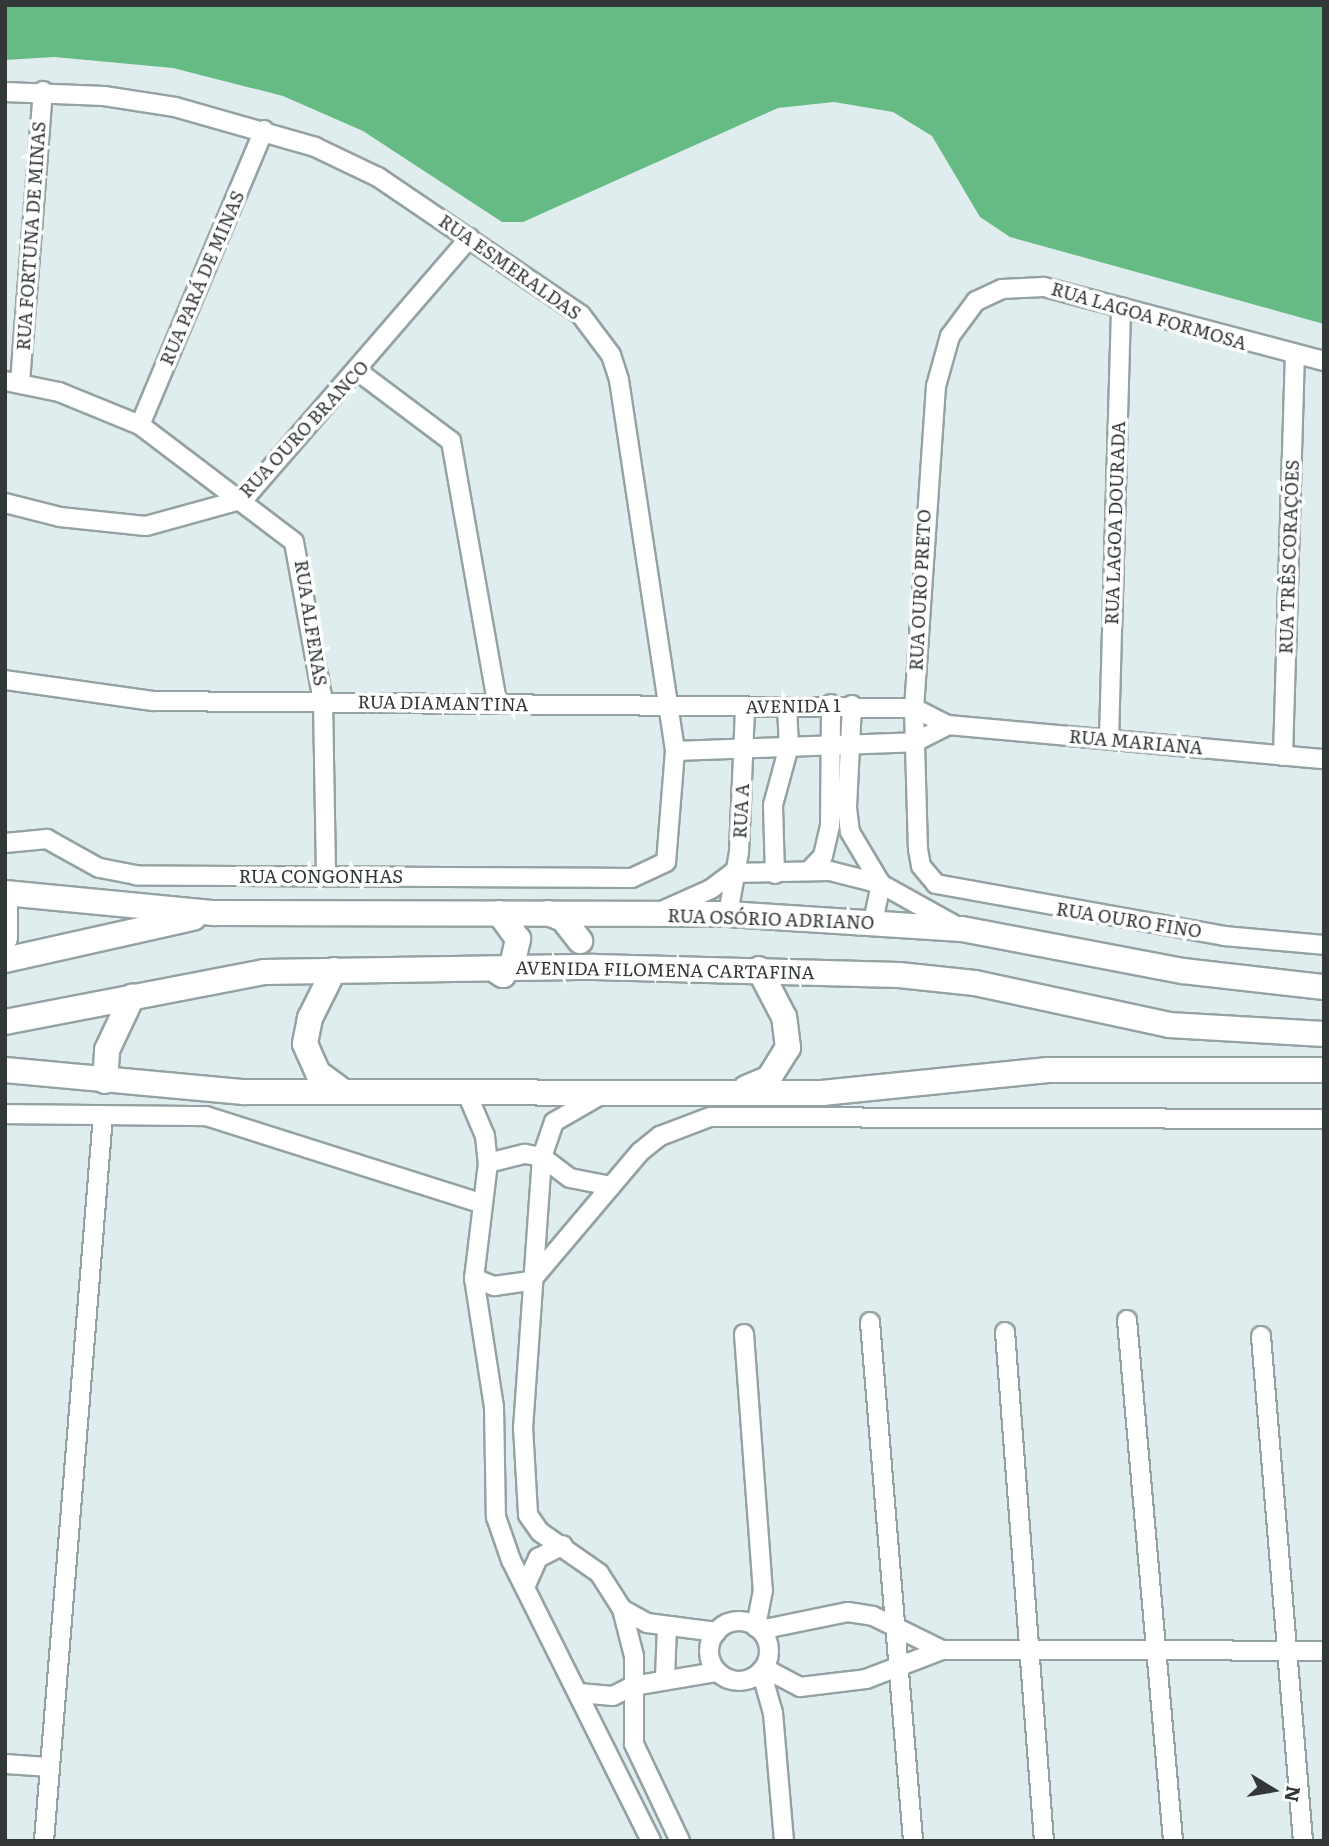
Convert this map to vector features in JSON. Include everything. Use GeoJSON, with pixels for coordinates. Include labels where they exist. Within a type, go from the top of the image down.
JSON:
{"type":"FeatureCollection","features":[{"type":"Feature","properties":{"kind":"main road","name":"RUA OSÓRIO ADRIANO"},"geometry":{"type":"LineString","coordinates":[[5,895],[214,913],[728,914],[962,929],[1183,971],[1324,987]]}},
{"type":"Feature","properties":{"kind":"main road"},"geometry":{"type":"LineString","coordinates":[[5,895],[5,938]]}},
{"type":"Feature","properties":{"kind":"main road"},"geometry":{"type":"LineString","coordinates":[[499,912],[518,939]]}},
{"type":"Feature","properties":{"kind":"main road"},"geometry":{"type":"LineString","coordinates":[[492,968],[503,975],[508,970],[518,939],[532,920],[552,912],[580,940],[587,971],[594,967]]}},
{"type":"Feature","properties":{"kind":"main road","name":"RUA OSÓRIO ADRIANO"},"geometry":{"type":"LineString","coordinates":[[5,960],[214,913]]}},
{"type":"Feature","properties":{"kind":"main road"},"geometry":{"type":"LineString","coordinates":[[580,940],[606,914]]}},
{"type":"Feature","properties":{"kind":"main road","name":"AVENIDA FILOMENA CARTAFINA"},"geometry":{"type":"LineString","coordinates":[[5,1022],[132,997],[196,981],[334,970],[594,967],[912,976],[1169,1024],[1324,1034]]}},
{"type":"Feature","properties":{"kind":"main road"},"geometry":{"type":"LineString","coordinates":[[334,970],[310,1018],[305,1044],[318,1073],[340,1089]]}},
{"type":"Feature","properties":{"kind":"main road"},"geometry":{"type":"LineString","coordinates":[[739,1090],[769,1078],[788,1048],[783,1017],[759,970]]}},
{"type":"Feature","properties":{"kind":"main road"},"geometry":{"type":"LineString","coordinates":[[105,1081],[107,1050],[132,997]]}},
{"type":"Feature","properties":{"kind":"main road"},"geometry":{"type":"LineString","coordinates":[[5,1070],[230,1091],[465,1089],[607,1093],[739,1090],[835,1093],[1048,1070],[1324,1070]]}},
{"type":"Feature","properties":{"kind":"street","name":"RUA ESMERALDAS"},"geometry":{"type":"LineString","coordinates":[[5,92],[43,91],[175,107],[264,130],[378,177],[581,315],[611,355],[638,475],[673,708],[675,751],[669,850],[661,868],[647,875]]}},
{"type":"Feature","properties":{"kind":"street","name":"RUA FORTUNA DE MINAS"},"geometry":{"type":"LineString","coordinates":[[13,381],[43,91]]}},
{"type":"Feature","properties":{"kind":"street","name":"RUA PARÁ DE MINAS"},"geometry":{"type":"LineString","coordinates":[[140,425],[264,130]]}},
{"type":"Feature","properties":{"kind":"street","name":"RUA OURO BRANCO"},"geometry":{"type":"LineString","coordinates":[[5,503],[60,517],[146,526],[244,499],[359,372],[469,238]]}},
{"type":"Feature","properties":{"kind":"street","name":"RUA LAGOA FORMOSA"},"geometry":{"type":"LineString","coordinates":[[976,302],[1020,285],[1121,307],[1295,357],[1324,361]]}},
{"type":"Feature","properties":{"kind":"street","name":"RUA OURO PRETO"},"geometry":{"type":"LineString","coordinates":[[936,884],[918,849],[914,708],[923,509],[939,368],[950,336],[976,302]]}},
{"type":"Feature","properties":{"kind":"street","name":"RUA LAGOA DOURADA"},"geometry":{"type":"LineString","coordinates":[[1109,739],[1121,307]]}},
{"type":"Feature","properties":{"kind":"street","name":"RUA TRÊS CORAÇÕES"},"geometry":{"type":"LineString","coordinates":[[1283,756],[1295,357]]}},
{"type":"Feature","properties":{"kind":"street"},"geometry":{"type":"LineString","coordinates":[[359,372],[451,441],[497,703]]}},
{"type":"Feature","properties":{"kind":"street","name":"RUA ALFENAS"},"geometry":{"type":"LineString","coordinates":[[13,381],[140,425],[285,531],[302,558],[323,701],[326,875]]}},
{"type":"Feature","properties":{"kind":"street","name":"RUA DIAMANTINA"},"geometry":{"type":"LineString","coordinates":[[5,680],[153,701],[497,703],[673,708]]}},
{"type":"Feature","properties":{"kind":"street"},"geometry":{"type":"LineString","coordinates":[[810,870],[829,835],[831,704]]}},
{"type":"Feature","properties":{"kind":"street","name":"AVENIDA 1"},"geometry":{"type":"LineString","coordinates":[[673,708],[831,704],[914,708]]}},
{"type":"Feature","properties":{"kind":"street"},"geometry":{"type":"LineString","coordinates":[[852,705],[854,744],[850,832],[881,884],[873,923]]}},
{"type":"Feature","properties":{"kind":"street","name":"RUA A"},"geometry":{"type":"LineString","coordinates":[[728,914],[746,744],[745,706]]}},
{"type":"Feature","properties":{"kind":"street","name":"RUA A"},"geometry":{"type":"LineString","coordinates":[[775,874],[773,806],[789,746],[787,707]]}},
{"type":"Feature","properties":{"kind":"street","name":"RUA MARIANA"},"geometry":{"type":"LineString","coordinates":[[914,708],[948,725],[1324,759]]}},
{"type":"Feature","properties":{"kind":"street"},"geometry":{"type":"LineString","coordinates":[[675,751],[746,744],[789,746],[915,742],[948,725]]}},
{"type":"Feature","properties":{"kind":"street","name":"RUA CONGONHAS"},"geometry":{"type":"LineString","coordinates":[[5,843],[47,839],[99,868],[136,875],[647,875]]}},
{"type":"Feature","properties":{"kind":"street"},"geometry":{"type":"LineString","coordinates":[[653,914],[711,890],[732,873],[775,874],[810,870],[881,884],[962,929]]}},
{"type":"Feature","properties":{"kind":"street","name":"RUA OURO FINO"},"geometry":{"type":"LineString","coordinates":[[936,884],[1224,936],[1324,945]]}},
{"type":"Feature","properties":{"kind":"street"},"geometry":{"type":"LineString","coordinates":[[465,1089],[485,1136],[488,1163],[481,1203],[474,1278],[494,1407],[496,1517],[526,1585],[651,1841]]}},
{"type":"Feature","properties":{"kind":"street"},"geometry":{"type":"LineString","coordinates":[[607,1093],[554,1122],[542,1157],[531,1281],[523,1427],[528,1515],[599,1573],[622,1609],[631,1635],[634,1744],[680,1841]]}},
{"type":"Feature","properties":{"kind":"street"},"geometry":{"type":"LineString","coordinates":[[5,1114],[206,1116],[481,1203]]}},
{"type":"Feature","properties":{"kind":"street"},"geometry":{"type":"LineString","coordinates":[[44,1841],[103,1115]]}},
{"type":"Feature","properties":{"kind":"street"},"geometry":{"type":"LineString","coordinates":[[474,1278],[505,1287],[531,1281],[611,1186],[660,1136],[710,1117],[1324,1119]]}},
{"type":"Feature","properties":{"kind":"street"},"geometry":{"type":"LineString","coordinates":[[488,1163],[525,1154],[542,1157],[570,1178],[611,1186]]}},
{"type":"Feature","properties":{"kind":"street"},"geometry":{"type":"LineString","coordinates":[[1127,1320],[1173,1841]]}},
{"type":"Feature","properties":{"kind":"street"},"geometry":{"type":"LineString","coordinates":[[870,1322],[896,1668],[913,1841]]}},
{"type":"Feature","properties":{"kind":"street"},"geometry":{"type":"LineString","coordinates":[[1005,1332],[1026,1650],[1044,1841]]}},
{"type":"Feature","properties":{"kind":"street"},"geometry":{"type":"LineString","coordinates":[[744,1334],[763,1581],[758,1628],[769,1648],[762,1670],[773,1713],[784,1841]]}},
{"type":"Feature","properties":{"kind":"street"},"geometry":{"type":"LineString","coordinates":[[1261,1336],[1285,1650],[1303,1841]]}},
{"type":"Feature","properties":{"kind":"street"},"geometry":{"type":"LineString","coordinates":[[526,1585],[538,1558],[563,1545]]}},
{"type":"Feature","properties":{"kind":"street"},"geometry":{"type":"LineString","coordinates":[[622,1609],[667,1626],[716,1632],[735,1621],[758,1628],[848,1612],[895,1628],[942,1650]]}},
{"type":"Feature","properties":{"kind":"street"},"geometry":{"type":"LineString","coordinates":[[665,1678],[667,1626]]}},
{"type":"Feature","properties":{"kind":"street"},"geometry":{"type":"LineString","coordinates":[[716,1632],[708,1652],[717,1672]]}},
{"type":"Feature","properties":{"kind":"street"},"geometry":{"type":"LineString","coordinates":[[762,1670],[800,1687],[866,1679],[942,1650],[1324,1651]]}},
{"type":"Feature","properties":{"kind":"street"},"geometry":{"type":"LineString","coordinates":[[579,1693],[601,1698],[665,1678],[717,1672],[744,1681],[762,1670]]}},
{"type":"Feature","properties":{"kind":"street"},"geometry":{"type":"LineString","coordinates":[[5,1764],[49,1767]]}},
{"type":"Feature","properties":{"kind":"green space"},"geometry":{"type":"Polygon","coordinates":[[[5,5],[1324,5],[1324,324],[1010,237],[980,217],[932,136],[893,112],[834,102],[778,108],[523,222],[502,222],[363,131],[283,96],[173,68],[54,57],[5,60],[5,5]]]}}]}
